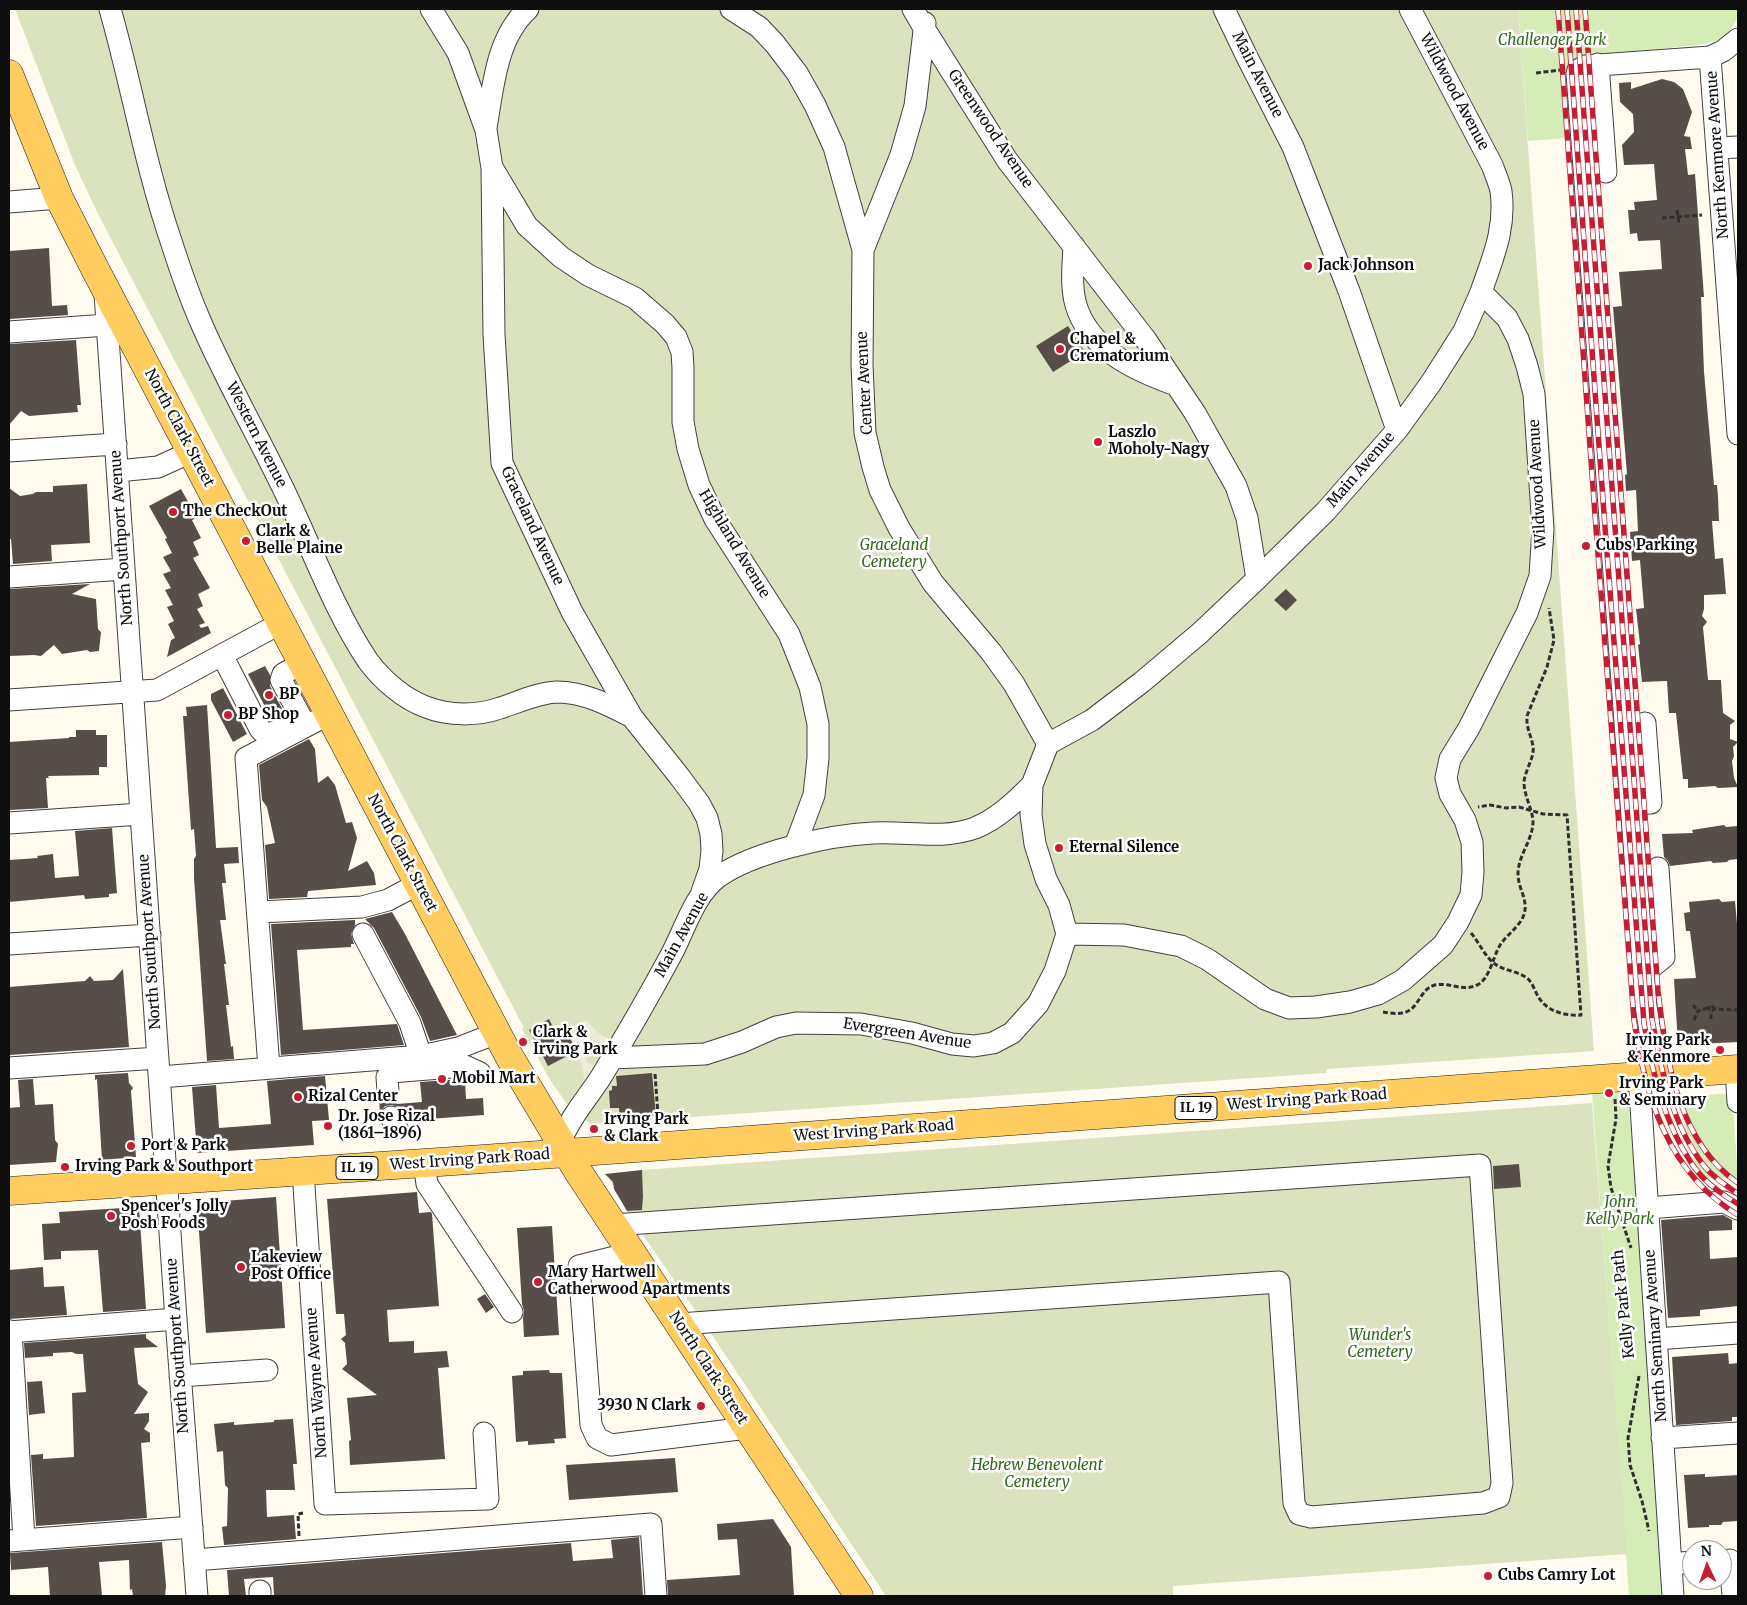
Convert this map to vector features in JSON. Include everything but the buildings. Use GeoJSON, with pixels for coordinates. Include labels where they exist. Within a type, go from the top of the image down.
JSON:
{"type":"FeatureCollection","features":[{"type":"Feature","properties":{"kind":"main road","name":"North Clark Street"},"geometry":{"type":"LineString","coordinates":[[10,78],[59,198],[302,663],[319,714],[418,884],[559,1150],[613,1225],[859,1596]]}},
{"type":"Feature","properties":{"kind":"main road","name":"West Irving Park Road"},"geometry":{"type":"LineString","coordinates":[[9,1191],[424,1163],[559,1150],[1737,1069]]}},
{"type":"Feature","properties":{"kind":"street","name":"Western Avenue"},"geometry":{"type":"LineString","coordinates":[[110,9],[125,59],[149,166],[170,239],[201,323],[283,487],[347,626],[369,662],[385,680],[407,696],[426,707],[451,713],[478,714],[499,709],[540,694],[557,692],[578,694],[602,702],[632,717]]}},
{"type":"Feature","properties":{"kind":"street","name":"Graceland Avenue"},"geometry":{"type":"LineString","coordinates":[[431,9],[458,53],[486,130],[492,168],[494,335],[502,463],[572,612],[632,717],[699,803],[707,818],[711,834],[712,851],[710,869],[702,892]]}},
{"type":"Feature","properties":{"kind":"street"},"geometry":{"type":"LineString","coordinates":[[486,130],[496,71],[508,37],[521,15],[528,9]]}},
{"type":"Feature","properties":{"kind":"street","name":"Center Avenue"},"geometry":{"type":"LineString","coordinates":[[731,9],[760,28],[797,73],[815,105],[834,147],[863,250],[862,365],[865,433],[880,490],[899,528],[933,583],[991,652],[1014,684],[1048,744]]}},
{"type":"Feature","properties":{"kind":"street","name":"Greenwood Avenue"},"geometry":{"type":"LineString","coordinates":[[913,9],[926,18],[1007,160],[1146,340],[1195,413],[1236,486],[1248,518],[1258,579]]}},
{"type":"Feature","properties":{"kind":"street","name":"Main Avenue"},"geometry":{"type":"LineString","coordinates":[[1048,744],[1092,720],[1142,682],[1200,633],[1258,579],[1326,511],[1397,430],[1349,291],[1293,147],[1224,9]]}},
{"type":"Feature","properties":{"kind":"street","name":"Wildwood Avenue"},"geometry":{"type":"LineString","coordinates":[[1397,430],[1431,383],[1464,331],[1481,292],[1501,233],[1502,217],[1500,190],[1492,165],[1410,9]]}},
{"type":"Feature","properties":{"kind":"street"},"geometry":{"type":"LineString","coordinates":[[863,250],[901,155],[915,106],[926,18]]}},
{"type":"Feature","properties":{"kind":"street"},"geometry":{"type":"LineString","coordinates":[[1606,172],[1598,64],[1710,57],[1723,51],[1738,39]]}},
{"type":"Feature","properties":{"kind":"street","name":"North Kenmore Avenue"},"geometry":{"type":"LineString","coordinates":[[1710,57],[1728,147],[1738,434]]}},
{"type":"Feature","properties":{"kind":"street","name":"North Seminary Avenue"},"geometry":{"type":"LineString","coordinates":[[1598,64],[1581,67],[1578,70],[1578,74],[1643,974],[1653,1051],[1649,1075],[1648,1208],[1673,1596]]}},
{"type":"Feature","properties":{"kind":"street","name":"Highland Avenue"},"geometry":{"type":"LineString","coordinates":[[492,168],[526,226],[561,257],[635,298],[665,324],[676,338],[682,352],[683,422],[688,449],[699,485],[716,519],[789,634],[810,688],[818,724],[818,758],[814,795],[795,846]]}},
{"type":"Feature","properties":{"kind":"street"},"geometry":{"type":"LineString","coordinates":[[9,202],[59,198]]}},
{"type":"Feature","properties":{"kind":"street"},"geometry":{"type":"LineString","coordinates":[[1074,246],[1073,281],[1078,310],[1092,336],[1121,361],[1148,375],[1176,385]]}},
{"type":"Feature","properties":{"kind":"street","name":"North Southport Avenue"},"geometry":{"type":"LineString","coordinates":[[105,288],[176,1320],[197,1596]]}},
{"type":"Feature","properties":{"kind":"street","name":"Wildwood Avenue"},"geometry":{"type":"LineString","coordinates":[[1462,814],[1450,794],[1446,778],[1450,759],[1470,728],[1527,613],[1540,576],[1543,530],[1534,394],[1527,366],[1518,339],[1507,318],[1481,292]]}},
{"type":"Feature","properties":{"kind":"street"},"geometry":{"type":"LineString","coordinates":[[9,332],[107,325]]}},
{"type":"Feature","properties":{"kind":"street"},"geometry":{"type":"LineString","coordinates":[[9,451],[116,444]]}},
{"type":"Feature","properties":{"kind":"street"},"geometry":{"type":"LineString","coordinates":[[118,472],[158,467],[192,452]]}},
{"type":"Feature","properties":{"kind":"street"},"geometry":{"type":"LineString","coordinates":[[9,577],[124,569]]}},
{"type":"Feature","properties":{"kind":"street"},"geometry":{"type":"LineString","coordinates":[[9,700],[157,690],[281,623]]}},
{"type":"Feature","properties":{"kind":"street"},"geometry":{"type":"LineString","coordinates":[[222,655],[260,729],[265,734],[275,732],[319,714]]}},
{"type":"Feature","properties":{"kind":"street"},"geometry":{"type":"LineString","coordinates":[[269,1068],[259,912],[246,758],[319,714]]}},
{"type":"Feature","properties":{"kind":"street"},"geometry":{"type":"LineString","coordinates":[[1631,804],[1651,802],[1646,723]]}},
{"type":"Feature","properties":{"kind":"street"},"geometry":{"type":"LineString","coordinates":[[1048,744],[1032,785],[1031,815],[1035,844],[1046,879],[1059,905],[1067,934],[1124,935],[1182,946],[1207,959],[1265,999],[1289,1008],[1316,1007],[1350,1002],[1378,994],[1403,980],[1443,944],[1458,922],[1471,895],[1473,872],[1472,842],[1462,814]]}},
{"type":"Feature","properties":{"kind":"street","name":"Main Avenue"},"geometry":{"type":"LineString","coordinates":[[559,1150],[671,956],[702,892],[719,877],[745,863],[773,852],[836,837],[874,833],[954,834],[976,827],[997,816],[1013,804],[1032,785]]}},
{"type":"Feature","properties":{"kind":"street"},"geometry":{"type":"LineString","coordinates":[[9,823],[141,814]]}},
{"type":"Feature","properties":{"kind":"street"},"geometry":{"type":"LineString","coordinates":[[1643,974],[1664,957],[1658,868]]}},
{"type":"Feature","properties":{"kind":"street"},"geometry":{"type":"LineString","coordinates":[[259,912],[362,907],[388,900],[418,884]]}},
{"type":"Feature","properties":{"kind":"street"},"geometry":{"type":"LineString","coordinates":[[363,934],[410,1023],[421,1056]]}},
{"type":"Feature","properties":{"kind":"street","name":"Evergreen Avenue"},"geometry":{"type":"LineString","coordinates":[[612,1058],[705,1054],[742,1042],[776,1027],[796,1023],[861,1024],[912,1033],[952,1044],[974,1046],[993,1043],[1012,1033],[1038,1004],[1055,971],[1067,934]]}},
{"type":"Feature","properties":{"kind":"street"},"geometry":{"type":"LineString","coordinates":[[9,944],[150,935]]}},
{"type":"Feature","properties":{"kind":"street"},"geometry":{"type":"LineString","coordinates":[[9,1068],[269,1068],[421,1056],[458,1048],[497,1033]]}},
{"type":"Feature","properties":{"kind":"street"},"geometry":{"type":"LineString","coordinates":[[388,1091],[387,1077],[391,1072],[465,1066],[480,1073]]}},
{"type":"Feature","properties":{"kind":"street"},"geometry":{"type":"LineString","coordinates":[[1737,1069],[1738,1102]]}},
{"type":"Feature","properties":{"kind":"street"},"geometry":{"type":"LineString","coordinates":[[424,1163],[427,1184],[512,1312]]}},
{"type":"Feature","properties":{"kind":"street"},"geometry":{"type":"LineString","coordinates":[[613,1225],[1480,1165],[1502,1483],[1498,1497],[1483,1503],[1311,1517],[1299,1514],[1294,1504],[1279,1282],[679,1324]]}},
{"type":"Feature","properties":{"kind":"street","name":"North Wayne Avenue"},"geometry":{"type":"LineString","coordinates":[[302,1171],[325,1504],[488,1499],[484,1433]]}},
{"type":"Feature","properties":{"kind":"street"},"geometry":{"type":"LineString","coordinates":[[1648,1208],[1724,1202],[1738,1209]]}},
{"type":"Feature","properties":{"kind":"street"},"geometry":{"type":"LineString","coordinates":[[631,1253],[579,1266],[591,1425],[598,1438],[611,1445],[713,1434],[747,1428]]}},
{"type":"Feature","properties":{"kind":"street"},"geometry":{"type":"LineString","coordinates":[[176,1320],[10,1331],[16,1540],[192,1527]]}},
{"type":"Feature","properties":{"kind":"street"},"geometry":{"type":"LineString","coordinates":[[1656,1339],[1738,1333]]}},
{"type":"Feature","properties":{"kind":"street"},"geometry":{"type":"LineString","coordinates":[[180,1376],[267,1370]]}},
{"type":"Feature","properties":{"kind":"street"},"geometry":{"type":"LineString","coordinates":[[1662,1438],[1738,1433]]}},
{"type":"Feature","properties":{"kind":"street"},"geometry":{"type":"LineString","coordinates":[[194,1560],[651,1524],[656,1596]]}},
{"type":"Feature","properties":{"kind":"street"},"geometry":{"type":"LineString","coordinates":[[1671,1564],[1682,1563]]}},
{"type":"Feature","properties":{"kind":"path"},"geometry":{"type":"LineString","coordinates":[[1536,73],[1569,69]]}},
{"type":"Feature","properties":{"kind":"path"},"geometry":{"type":"LineString","coordinates":[[1677,210],[1679,225]]}},
{"type":"Feature","properties":{"kind":"path"},"geometry":{"type":"LineString","coordinates":[[1662,218],[1702,214]]}},
{"type":"Feature","properties":{"kind":"path"},"geometry":{"type":"LineString","coordinates":[[1366,997],[1381,1012],[1403,1013],[1415,1007],[1420,996],[1428,988],[1438,984],[1469,988],[1479,985],[1487,974],[1500,945],[1522,919],[1527,905],[1518,875],[1520,861],[1532,826],[1531,812],[1524,782],[1534,748],[1526,725],[1527,716],[1547,667],[1554,640],[1549,608],[1545,601],[1534,595]]}},
{"type":"Feature","properties":{"kind":"path"},"geometry":{"type":"LineString","coordinates":[[1458,922],[1473,935],[1492,962],[1501,968],[1527,978],[1546,1006],[1559,1013],[1572,1016],[1581,1015],[1567,815],[1543,814],[1519,807],[1506,808],[1490,804],[1482,805],[1462,814]]}},
{"type":"Feature","properties":{"kind":"path"},"geometry":{"type":"LineString","coordinates":[[1693,1005],[1698,1011]]}},
{"type":"Feature","properties":{"kind":"path"},"geometry":{"type":"LineString","coordinates":[[1698,1011],[1712,1009],[1738,1010]]}},
{"type":"Feature","properties":{"kind":"path"},"geometry":{"type":"LineString","coordinates":[[1711,1019],[1712,1009]]}},
{"type":"Feature","properties":{"kind":"path"},"geometry":{"type":"LineString","coordinates":[[1694,1020],[1698,1011]]}},
{"type":"Feature","properties":{"kind":"path"},"geometry":{"type":"LineString","coordinates":[[655,1071],[658,1116]]}},
{"type":"Feature","properties":{"kind":"path","name":"Kelly Park Path"},"geometry":{"type":"LineString","coordinates":[[1615,1098],[1616,1119],[1608,1166],[1611,1188],[1632,1252]]}},
{"type":"Feature","properties":{"kind":"path","name":"Kelly Park Path"},"geometry":{"type":"LineString","coordinates":[[1640,1370],[1628,1438],[1630,1465],[1642,1501],[1650,1538]]}},
{"type":"Feature","properties":{"kind":"path"},"geometry":{"type":"LineString","coordinates":[[300,1552],[298,1514],[302,1513]]}},
{"type":"Feature","properties":{"kind":"green space","name":"Graceland Cemetery"},"geometry":{"type":"Polygon","coordinates":[[[15,9],[1518,9],[1594,1051],[1327,1069],[1326,1073],[590,1124],[567,1104],[550,1080],[522,1029],[524,1028],[99,216],[75,165],[15,9]]]}},
{"type":"Feature","properties":{"kind":"green space","name":"Challenger Park"},"geometry":{"type":"Polygon","coordinates":[[[1518,9],[1738,9],[1738,14],[1732,28],[1715,41],[1692,46],[1585,55],[1580,58],[1582,137],[1528,141],[1518,9]]]}},
{"type":"Feature","properties":{"kind":"green space","name":"John Kelly Park"},"geometry":{"type":"Polygon","coordinates":[[[1623,1090],[1628,1097],[1638,1201],[1666,1596],[1629,1596],[1592,1093],[1623,1090]]]}},
{"type":"Feature","properties":{"kind":"green space"},"geometry":{"type":"Polygon","coordinates":[[[1732,1093],[1738,1177],[1696,1179],[1692,1138],[1685,1133],[1682,1097],[1732,1093]]]}},
{"type":"Feature","properties":{"kind":"green space","name":"Wunder's Cemetery"},"geometry":{"type":"Polygon","coordinates":[[[1592,1103],[1627,1554],[1173,1586],[1173,1596],[886,1596],[704,1323],[629,1215],[610,1180],[610,1176],[642,1170],[1592,1103]]]}},
{"type":"Feature","properties":{"kind":"shaded area"},"geometry":{"type":"Polygon","coordinates":[[[586,1020],[597,1032],[614,1042],[585,1085],[582,1065],[566,1031],[586,1020]],[[589,1042],[585,1044],[582,1052],[587,1062],[593,1065],[598,1061],[599,1052],[596,1044],[589,1042]]]}},
{"type":"Feature","properties":{"kind":"railway"},"geometry":{"type":"LineString","coordinates":[[1558,9],[1634,1020],[1645,1077],[1664,1131],[1677,1155],[1694,1178],[1714,1198],[1738,1215]]}},
{"type":"Feature","properties":{"kind":"railway"},"geometry":{"type":"LineString","coordinates":[[1567,9],[1644,1023],[1660,1096],[1682,1148],[1701,1176],[1738,1204]]}},
{"type":"Feature","properties":{"kind":"railway"},"geometry":{"type":"LineString","coordinates":[[1576,9],[1652,1019],[1664,1077],[1676,1116],[1684,1134],[1705,1167],[1738,1194]]}},
{"type":"Feature","properties":{"kind":"railway"},"geometry":{"type":"LineString","coordinates":[[1585,9],[1661,1017],[1671,1071],[1678,1097],[1688,1122],[1701,1145],[1718,1166],[1738,1183]]}},
{"type":"Feature","properties":{"kind":"place","name":"Jack Johnson"},"geometry":{"type":"Point","coordinates":[1308,266]}},
{"type":"Feature","properties":{"kind":"place","name":"Chapel & Crematorium"},"geometry":{"type":"Point","coordinates":[1060,349]}},
{"type":"Feature","properties":{"kind":"place","name":"Laszlo Moholy-Nagy"},"geometry":{"type":"Point","coordinates":[1098,442]}},
{"type":"Feature","properties":{"kind":"place","name":"The CheckOut"},"geometry":{"type":"Point","coordinates":[173,512]}},
{"type":"Feature","properties":{"kind":"place","name":"Clark & Belle Plaine"},"geometry":{"type":"Point","coordinates":[246,541]}},
{"type":"Feature","properties":{"kind":"place","name":"Cubs Parking"},"geometry":{"type":"Point","coordinates":[1586,546]}},
{"type":"Feature","properties":{"kind":"place","name":"BP"},"geometry":{"type":"Point","coordinates":[269,695]}},
{"type":"Feature","properties":{"kind":"place","name":"BP Shop"},"geometry":{"type":"Point","coordinates":[228,715]}},
{"type":"Feature","properties":{"kind":"place","name":"Eternal Silence"},"geometry":{"type":"Point","coordinates":[1059,848]}},
{"type":"Feature","properties":{"kind":"place","name":"Clark & Irving Park"},"geometry":{"type":"Point","coordinates":[523,1042]}},
{"type":"Feature","properties":{"kind":"place","name":"Irving Park & Kenmore"},"geometry":{"type":"Point","coordinates":[1720,1050]}},
{"type":"Feature","properties":{"kind":"place","name":"Mobil Mart"},"geometry":{"type":"Point","coordinates":[442,1079]}},
{"type":"Feature","properties":{"kind":"place","name":"Irving Park & Seminary"},"geometry":{"type":"Point","coordinates":[1609,1093]}},
{"type":"Feature","properties":{"kind":"place","name":"Rizal Center"},"geometry":{"type":"Point","coordinates":[298,1097]}},
{"type":"Feature","properties":{"kind":"place","name":"Dr. Jose Rizal (1861–1896)"},"geometry":{"type":"Point","coordinates":[328,1126]}},
{"type":"Feature","properties":{"kind":"place","name":"Irving Park & Clark"},"geometry":{"type":"Point","coordinates":[594,1129]}},
{"type":"Feature","properties":{"kind":"place","name":"Port & Park"},"geometry":{"type":"Point","coordinates":[131,1146]}},
{"type":"Feature","properties":{"kind":"place","name":"Irving Park & Southport"},"geometry":{"type":"Point","coordinates":[65,1167]}},
{"type":"Feature","properties":{"kind":"place","name":"Spencer's Jolly Posh Foods"},"geometry":{"type":"Point","coordinates":[111,1216]}},
{"type":"Feature","properties":{"kind":"place","name":"Lakeview Post Office"},"geometry":{"type":"Point","coordinates":[241,1267]}},
{"type":"Feature","properties":{"kind":"place","name":"Mary Hartwell Catherwood Apartments"},"geometry":{"type":"Point","coordinates":[538,1282]}},
{"type":"Feature","properties":{"kind":"place","name":"3930 N Clark"},"geometry":{"type":"Point","coordinates":[701,1406]}},
{"type":"Feature","properties":{"kind":"place","name":"Cubs Camry Lot"},"geometry":{"type":"Point","coordinates":[1488,1576]}},
{"type":"Feature","properties":{"kind":"park label","name":"Hebrew Benevolent Cemetery"},"geometry":{"type":"Point","coordinates":[1037,1474]}}]}
